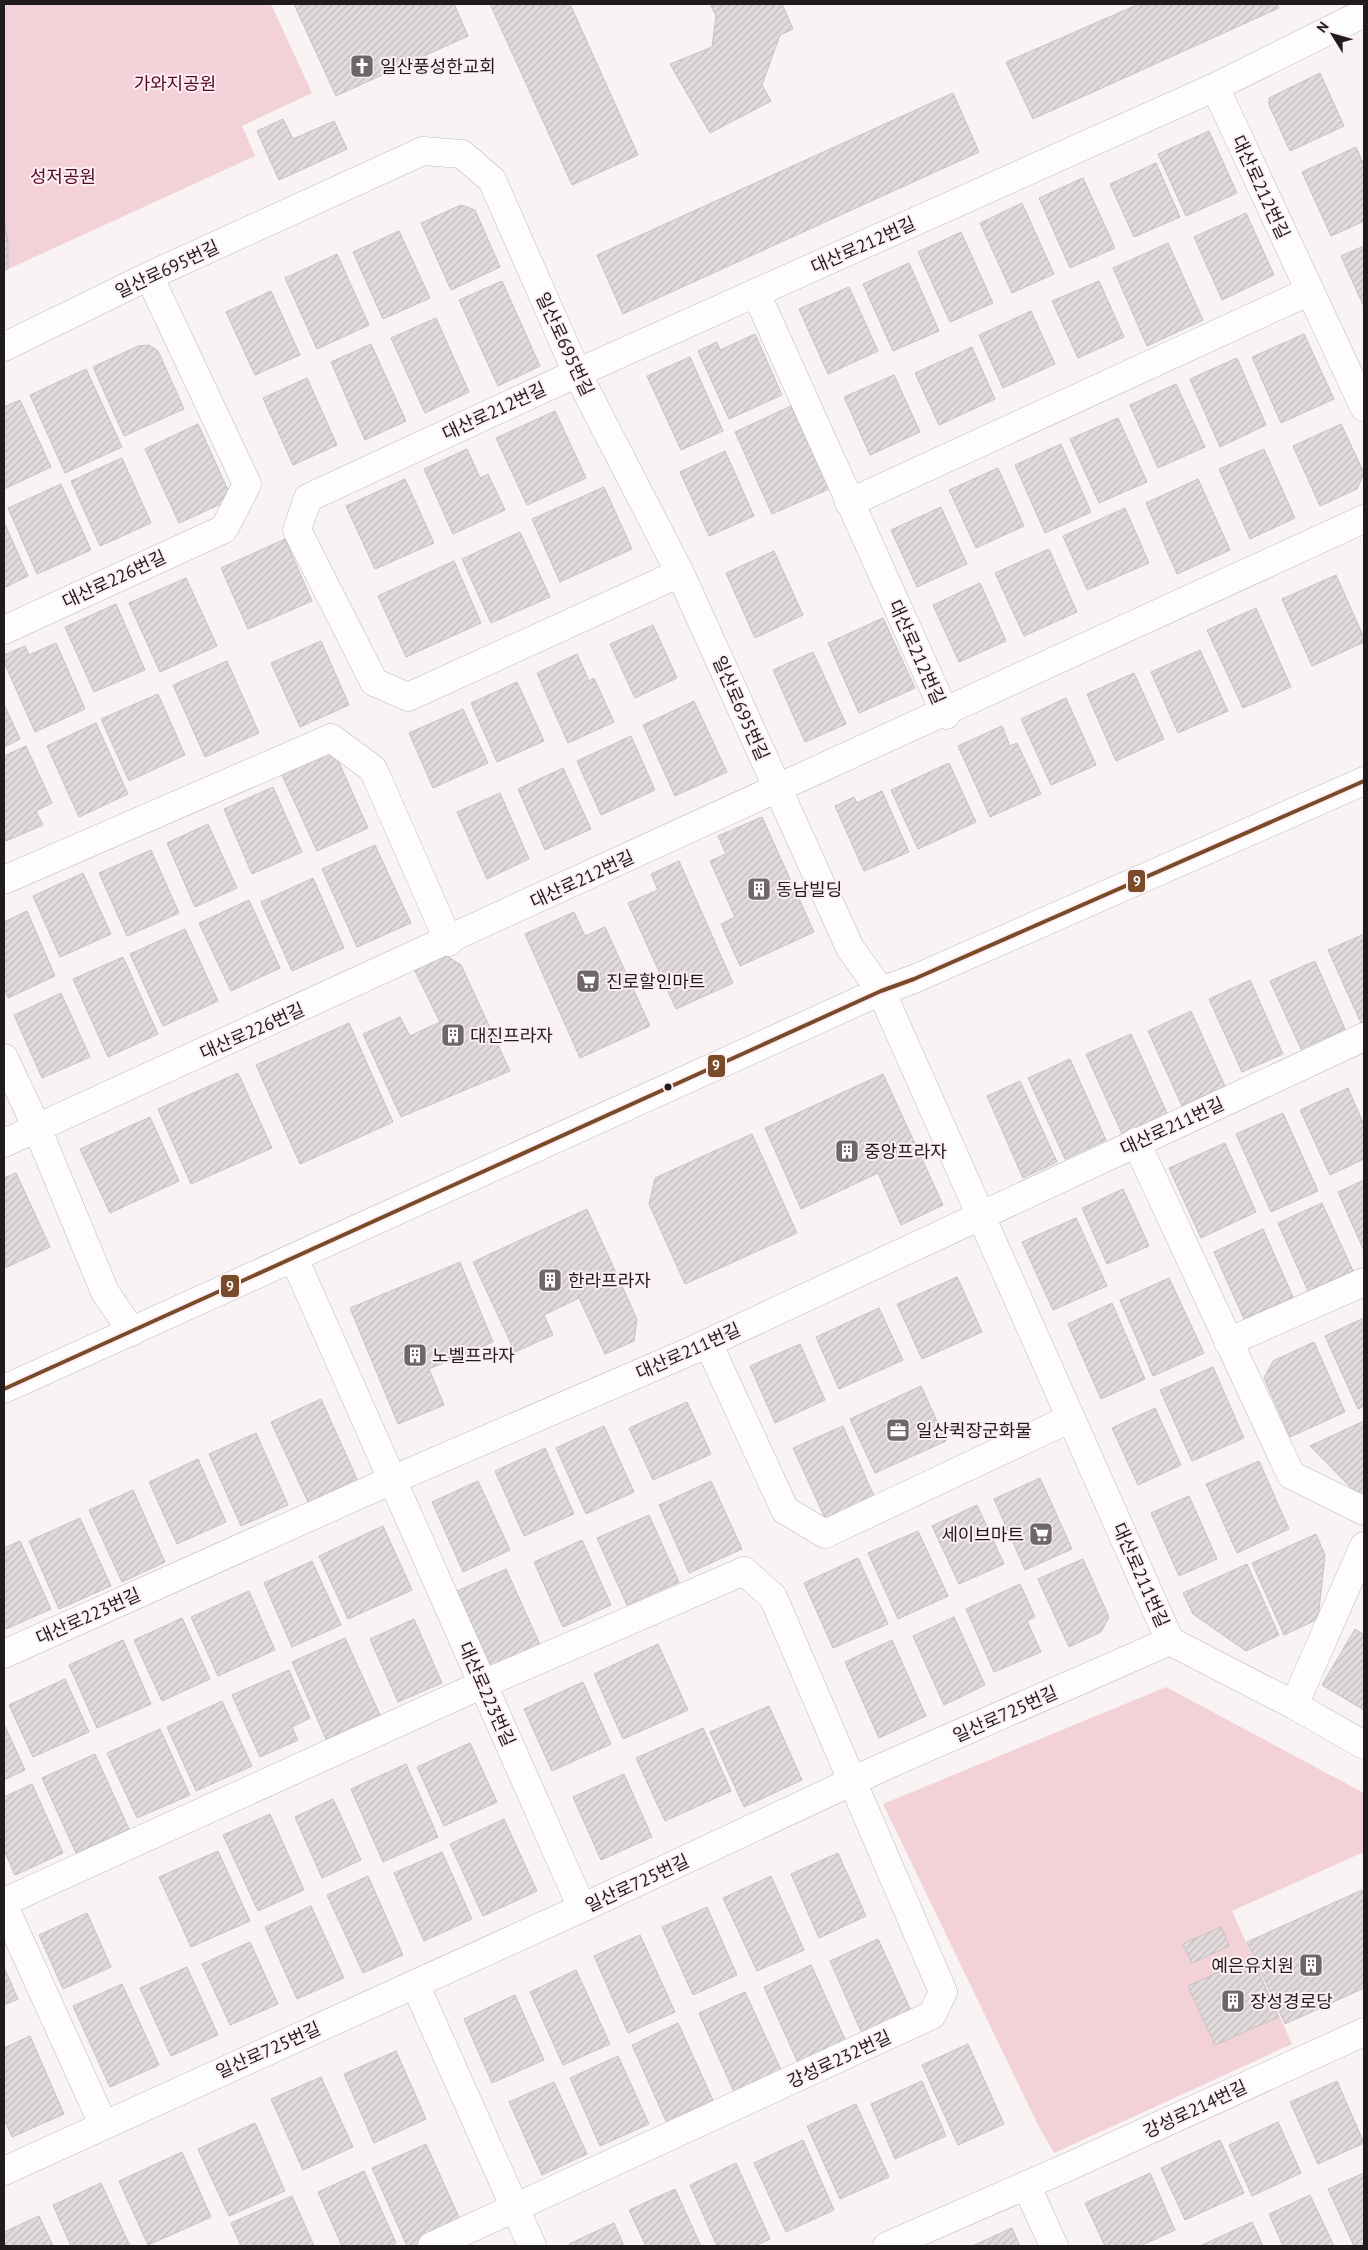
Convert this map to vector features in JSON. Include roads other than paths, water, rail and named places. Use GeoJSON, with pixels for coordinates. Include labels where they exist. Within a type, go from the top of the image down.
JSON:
{"type":"FeatureCollection","features":[{"type":"Feature","properties":{"kind":"street"},"geometry":{"type":"LineString","coordinates":[[1215,87],[1364,13]]}},
{"type":"Feature","properties":{"kind":"street","name":"대산로212번길"},"geometry":{"type":"LineString","coordinates":[[680,573],[408,697],[374,682],[297,530],[308,498],[577,373],[1215,87],[1364,407]]}},
{"type":"Feature","properties":{"kind":"street","name":"일산로695번길"},"geometry":{"type":"LineString","coordinates":[[4,347],[149,276],[423,151],[462,154],[492,180],[577,373],[680,573],[850,948],[881,991]]}},
{"type":"Feature","properties":{"kind":"street","name":"대산로226번길"},"geometry":{"type":"LineString","coordinates":[[4,630],[224,528],[247,484],[149,276]]}},
{"type":"Feature","properties":{"kind":"street"},"geometry":{"type":"LineString","coordinates":[[849,503],[1310,291]]}},
{"type":"Feature","properties":{"kind":"street","name":"대산로212번길"},"geometry":{"type":"LineString","coordinates":[[756,292],[849,503],[946,715]]}},
{"type":"Feature","properties":{"kind":"street","name":"대산로212번길"},"geometry":{"type":"LineString","coordinates":[[457,938],[946,715],[1364,519]]}},
{"type":"Feature","properties":{"kind":"street"},"geometry":{"type":"LineString","coordinates":[[4,880],[331,738],[372,769],[457,938]]}},
{"type":"Feature","properties":{"kind":"street"},"geometry":{"type":"LineString","coordinates":[[4,1389],[881,991],[923,975],[1364,781]]}},
{"type":"Feature","properties":{"kind":"street","name":"대산로226번길"},"geometry":{"type":"LineString","coordinates":[[4,1143],[457,938]]}},
{"type":"Feature","properties":{"kind":"street","name":"대산로211번길"},"geometry":{"type":"LineString","coordinates":[[881,991],[1170,1641],[1294,1705],[1364,1744]]}},
{"type":"Feature","properties":{"kind":"street","name":"대산로211번길"},"geometry":{"type":"LineString","coordinates":[[392,1480],[708,1343],[1364,1037]]}},
{"type":"Feature","properties":{"kind":"street"},"geometry":{"type":"LineString","coordinates":[[4,1058],[37,1128],[105,1292],[132,1332]]}},
{"type":"Feature","properties":{"kind":"street"},"geometry":{"type":"LineString","coordinates":[[1136,1142],[1291,1475],[1364,1511]]}},
{"type":"Feature","properties":{"kind":"street","name":"대산로223번길"},"geometry":{"type":"LineString","coordinates":[[294,1258],[582,1908]]}},
{"type":"Feature","properties":{"kind":"street"},"geometry":{"type":"LineString","coordinates":[[1228,1342],[1364,1282]]}},
{"type":"Feature","properties":{"kind":"street"},"geometry":{"type":"LineString","coordinates":[[708,1343],[785,1510],[825,1534],[1071,1418]]}},
{"type":"Feature","properties":{"kind":"street","name":"대산로223번길"},"geometry":{"type":"LineString","coordinates":[[4,1654],[392,1480]]}},
{"type":"Feature","properties":{"kind":"street"},"geometry":{"type":"LineString","coordinates":[[1294,1705],[1364,1546]]}},
{"type":"Feature","properties":{"kind":"street","name":"강성로232번길"},"geometry":{"type":"LineString","coordinates":[[432,2246],[516,2209],[932,2015],[943,1992],[773,1597],[744,1571],[483,1684]]}},
{"type":"Feature","properties":{"kind":"street","name":"일산로725번길"},"geometry":{"type":"LineString","coordinates":[[4,2171],[103,2124],[582,1908],[853,1783],[894,1762],[1170,1641]]}},
{"type":"Feature","properties":{"kind":"street"},"geometry":{"type":"LineString","coordinates":[[4,1902],[483,1684]]}},
{"type":"Feature","properties":{"kind":"street"},"geometry":{"type":"LineString","coordinates":[[4,1906],[103,2124]]}},
{"type":"Feature","properties":{"kind":"street"},"geometry":{"type":"LineString","coordinates":[[416,1984],[532,2246]]}},
{"type":"Feature","properties":{"kind":"street","name":"강성로214번길"},"geometry":{"type":"LineString","coordinates":[[1026,2185],[1364,2032]]}},
{"type":"Feature","properties":{"kind":"street"},"geometry":{"type":"LineString","coordinates":[[887,2246],[1026,2185],[1054,2246]]}},
{"type":"Feature","properties":{"kind":"place","name":"일산풍성한교회"},"geometry":{"type":"Point","coordinates":[362,66]}},
{"type":"Feature","properties":{"kind":"place","name":"동남빌딩"},"geometry":{"type":"Point","coordinates":[759,889]}},
{"type":"Feature","properties":{"kind":"place","name":"진로할인마트"},"geometry":{"type":"Point","coordinates":[588,981]}},
{"type":"Feature","properties":{"kind":"place","name":"대진프라자"},"geometry":{"type":"Point","coordinates":[453,1035]}},
{"type":"Feature","properties":{"kind":"place","name":"중앙프라자"},"geometry":{"type":"Point","coordinates":[847,1151]}},
{"type":"Feature","properties":{"kind":"place","name":"한라프라자"},"geometry":{"type":"Point","coordinates":[550,1280]}},
{"type":"Feature","properties":{"kind":"place","name":"노벨프라자"},"geometry":{"type":"Point","coordinates":[415,1355]}},
{"type":"Feature","properties":{"kind":"place","name":"일산퀵장군화물"},"geometry":{"type":"Point","coordinates":[898,1430]}},
{"type":"Feature","properties":{"kind":"place","name":"세이브마트"},"geometry":{"type":"Point","coordinates":[1041,1534]}},
{"type":"Feature","properties":{"kind":"place","name":"예은유치원"},"geometry":{"type":"Point","coordinates":[1311,1965]}},
{"type":"Feature","properties":{"kind":"place","name":"장성경로당"},"geometry":{"type":"Point","coordinates":[1233,2001]}},
{"type":"Feature","properties":{"kind":"park label","name":"가와지공원"},"geometry":{"type":"Point","coordinates":[175,83]}},
{"type":"Feature","properties":{"kind":"park label","name":"성저공원"},"geometry":{"type":"Point","coordinates":[63,176]}}]}
